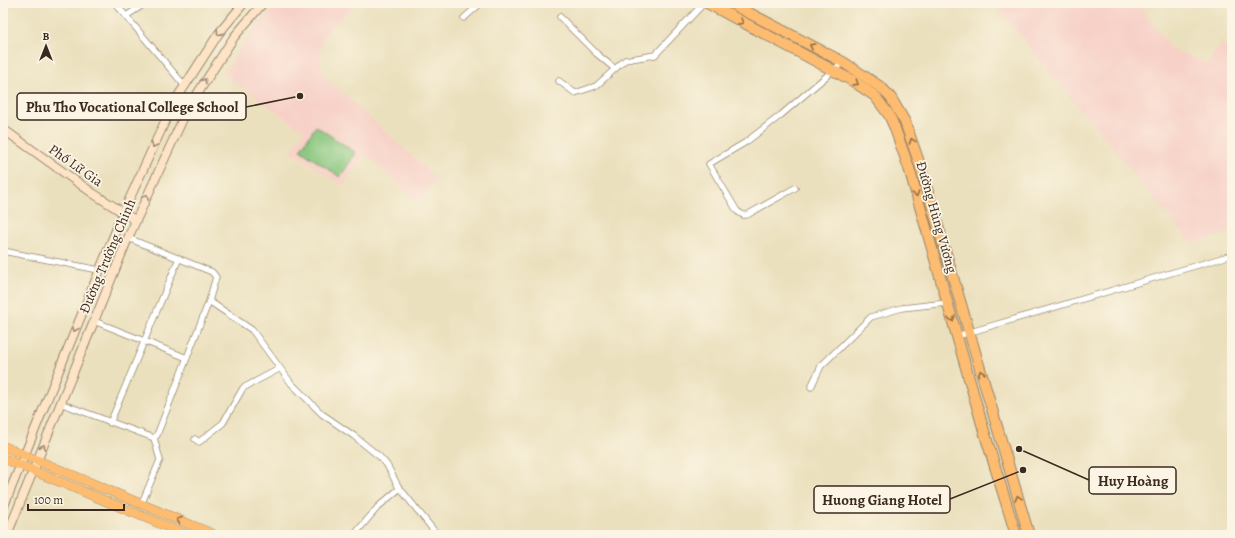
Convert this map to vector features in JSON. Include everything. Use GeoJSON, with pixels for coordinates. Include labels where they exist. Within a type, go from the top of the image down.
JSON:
{"type":"FeatureCollection","features":[{"type":"Feature","properties":{"kind":"highway","name":"Đường Hùng Vương"},"geometry":{"type":"LineString","coordinates":[[707,3],[853,81],[875,96],[889,115],[909,168],[947,303],[1016,535]]}},
{"type":"Feature","properties":{"kind":"highway","name":"Đường Hùng Vương"},"geometry":{"type":"LineString","coordinates":[[730,3],[843,62],[882,88],[891,98],[905,122],[920,165],[1029,535]]}},
{"type":"Feature","properties":{"kind":"main road","name":"Đường Trường Chinh"},"geometry":{"type":"LineString","coordinates":[[3,508],[99,270],[123,213],[173,104],[184,85],[224,27],[244,3]]}},
{"type":"Feature","properties":{"kind":"main road","name":"Đường Trường Chinh"},"geometry":{"type":"LineString","coordinates":[[7,535],[135,220],[186,110],[234,37],[263,3]]}},
{"type":"Feature","properties":{"kind":"main road"},"geometry":{"type":"LineString","coordinates":[[173,104],[186,110]]}},
{"type":"Feature","properties":{"kind":"main road","name":"Phố Lữ Gia"},"geometry":{"type":"LineString","coordinates":[[3,129],[7,135],[135,220]]}},
{"type":"Feature","properties":{"kind":"main road"},"geometry":{"type":"LineString","coordinates":[[3,446],[141,505],[216,535]]}},
{"type":"Feature","properties":{"kind":"main road"},"geometry":{"type":"LineString","coordinates":[[3,458],[187,535]]}},
{"type":"Feature","properties":{"kind":"street"},"geometry":{"type":"LineString","coordinates":[[116,3],[184,85]]}},
{"type":"Feature","properties":{"kind":"street"},"geometry":{"type":"LineString","coordinates":[[126,16],[146,3]]}},
{"type":"Feature","properties":{"kind":"street"},"geometry":{"type":"LineString","coordinates":[[464,18],[481,3]]}},
{"type":"Feature","properties":{"kind":"street"},"geometry":{"type":"LineString","coordinates":[[559,81],[575,93],[580,93],[596,86],[625,60],[655,55],[704,3]]}},
{"type":"Feature","properties":{"kind":"street"},"geometry":{"type":"LineString","coordinates":[[560,17],[615,69]]}},
{"type":"Feature","properties":{"kind":"street"},"geometry":{"type":"LineString","coordinates":[[795,188],[747,215],[742,215],[737,211],[709,164],[746,142],[843,62]]}},
{"type":"Feature","properties":{"kind":"street"},"geometry":{"type":"LineString","coordinates":[[128,238],[215,274],[216,281],[157,435],[154,438]]}},
{"type":"Feature","properties":{"kind":"street"},"geometry":{"type":"LineString","coordinates":[[3,251],[99,270]]}},
{"type":"Feature","properties":{"kind":"street"},"geometry":{"type":"LineString","coordinates":[[957,336],[1232,255]]}},
{"type":"Feature","properties":{"kind":"street"},"geometry":{"type":"LineString","coordinates":[[110,423],[179,258]]}},
{"type":"Feature","properties":{"kind":"street"},"geometry":{"type":"LineString","coordinates":[[209,301],[252,330],[290,383],[322,414],[354,436],[387,465],[400,488],[439,535]]}},
{"type":"Feature","properties":{"kind":"street"},"geometry":{"type":"LineString","coordinates":[[811,387],[821,366],[871,317],[902,308],[947,303]]}},
{"type":"Feature","properties":{"kind":"street"},"geometry":{"type":"LineString","coordinates":[[94,321],[187,358]]}},
{"type":"Feature","properties":{"kind":"street"},"geometry":{"type":"LineString","coordinates":[[195,439],[200,442],[223,423],[243,388],[279,368]]}},
{"type":"Feature","properties":{"kind":"street"},"geometry":{"type":"LineString","coordinates":[[60,403],[110,423],[154,438]]}},
{"type":"Feature","properties":{"kind":"street"},"geometry":{"type":"LineString","coordinates":[[141,505],[160,460],[154,438]]}},
{"type":"Feature","properties":{"kind":"street"},"geometry":{"type":"LineString","coordinates":[[354,535],[378,507],[400,488]]}},
{"type":"Feature","properties":{"kind":"shaded area"},"geometry":{"type":"Polygon","coordinates":[[[276,3],[357,3],[326,32],[320,46],[323,75],[437,179],[417,201],[365,154],[343,186],[291,151],[304,131],[223,74],[251,33],[276,3]]]}},
{"type":"Feature","properties":{"kind":"shaded area"},"geometry":{"type":"Polygon","coordinates":[[[993,3],[1138,3],[1171,49],[1207,64],[1222,43],[1232,54],[1232,231],[1192,244],[993,3]]]}},
{"type":"Feature","properties":{"kind":"green space"},"geometry":{"type":"Polygon","coordinates":[[[316,126],[356,153],[340,177],[300,150],[316,126]]]}},
{"type":"Feature","properties":{"kind":"place","name":"Phu Tho Vocational College School"},"geometry":{"type":"Point","coordinates":[300,96]}},
{"type":"Feature","properties":{"kind":"place","name":"Huy Hoàng"},"geometry":{"type":"Point","coordinates":[1019,449]}},
{"type":"Feature","properties":{"kind":"place","name":"Huong Giang Hotel"},"geometry":{"type":"Point","coordinates":[1023,470]}}]}
